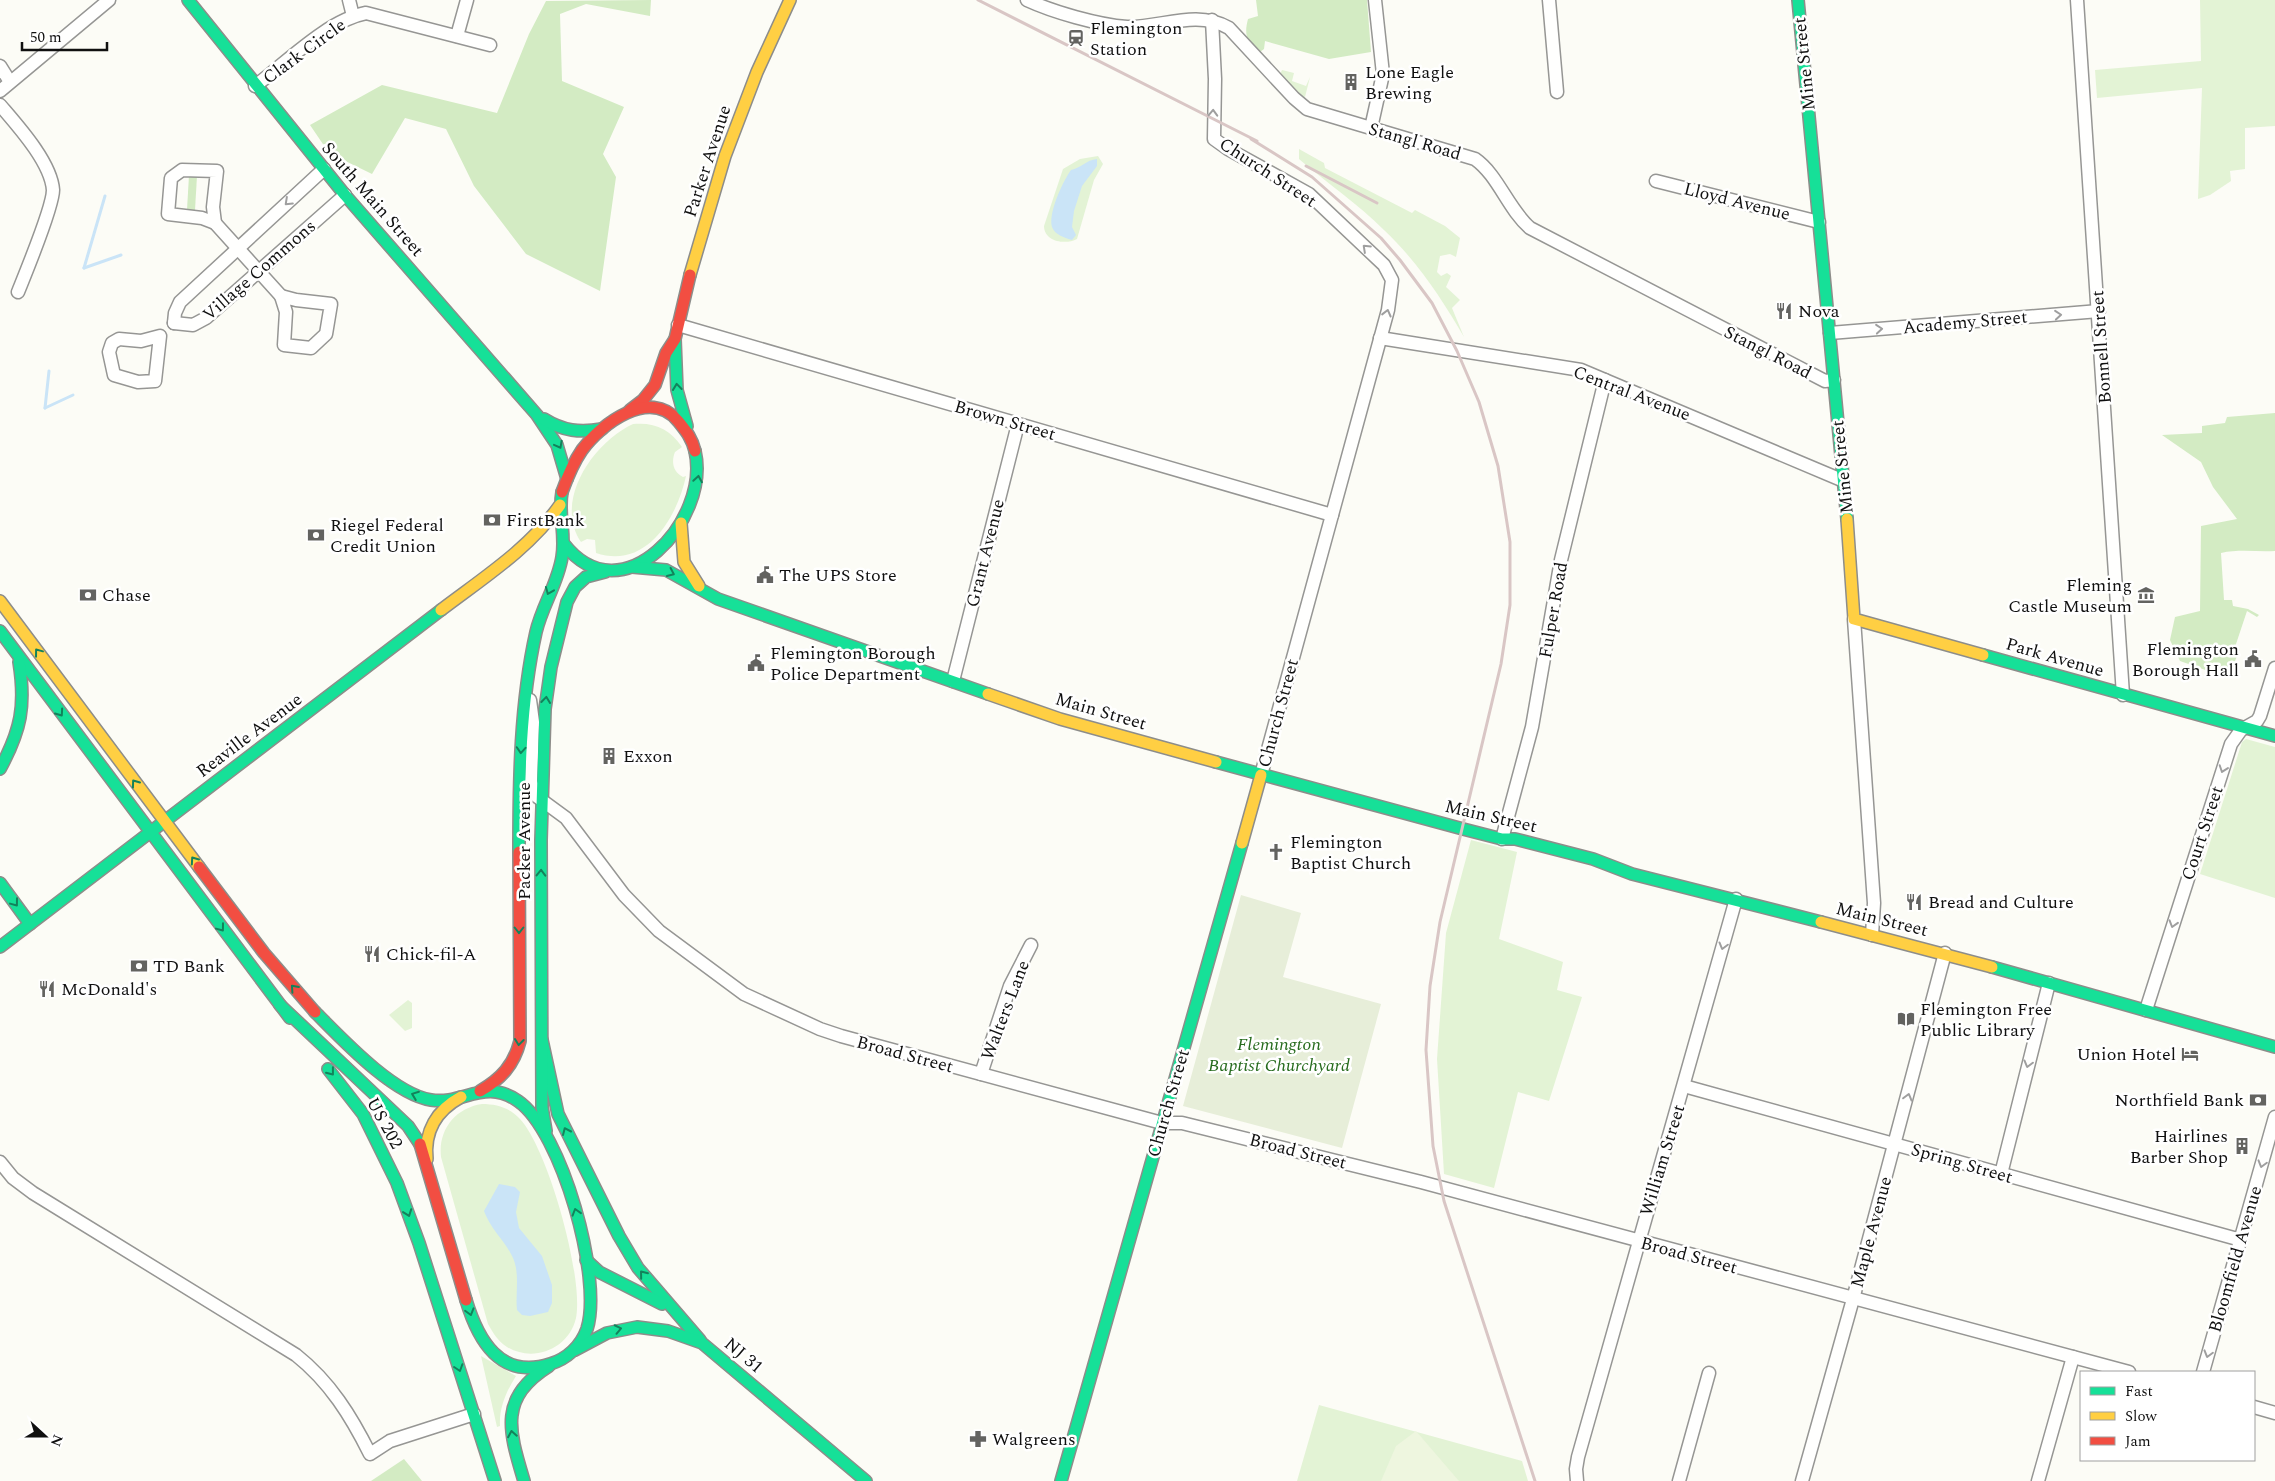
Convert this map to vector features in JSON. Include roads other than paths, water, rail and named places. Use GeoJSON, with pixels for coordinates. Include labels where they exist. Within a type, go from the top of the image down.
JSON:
{"type":"FeatureCollection","features":[{"type":"Feature","properties":{"kind":"main road","name":"South Main Street"},"geometry":{"type":"LineString","coordinates":[[188,0],[255,86],[345,195],[538,415],[556,439],[563,453],[567,480]]}},
{"type":"Feature","properties":{"kind":"main road","name":"Parker Avenue"},"geometry":{"type":"LineString","coordinates":[[690,433],[678,398],[675,339],[678,325],[725,156],[758,72],[790,0]]}},
{"type":"Feature","properties":{"kind":"main road","name":"Mine Street"},"geometry":{"type":"LineString","coordinates":[[1798,0],[1844,481],[1854,619]]}},
{"type":"Feature","properties":{"kind":"main road","name":"Parker Avenue"},"geometry":{"type":"LineString","coordinates":[[625,413],[638,405],[654,386],[666,353],[675,339]]}},
{"type":"Feature","properties":{"kind":"main road"},"geometry":{"type":"LineString","coordinates":[[643,408],[658,409],[674,416],[690,433],[699,456],[699,479],[691,504],[681,523],[659,550],[647,560],[632,567],[609,571],[583,564],[563,543],[560,505],[567,480],[581,451],[602,429],[625,413],[643,408]]}},
{"type":"Feature","properties":{"kind":"main road","name":"South Main Street"},"geometry":{"type":"LineString","coordinates":[[538,415],[555,426],[570,432],[602,429]]}},
{"type":"Feature","properties":{"kind":"main road","name":"Reaville Avenue"},"geometry":{"type":"LineString","coordinates":[[0,947],[519,550],[546,525],[560,505]]}},
{"type":"Feature","properties":{"kind":"main road","name":"Main Street"},"geometry":{"type":"LineString","coordinates":[[681,523],[684,562],[690,575],[706,593]]}},
{"type":"Feature","properties":{"kind":"main road","name":"Reaville Avenue"},"geometry":{"type":"LineString","coordinates":[[519,550],[546,541],[563,543]]}},
{"type":"Feature","properties":{"kind":"main road","name":"Packer Avenue"},"geometry":{"type":"LineString","coordinates":[[480,1091],[502,1077],[514,1061],[520,1041],[520,777],[528,683],[538,622],[562,559],[563,543]]}},
{"type":"Feature","properties":{"kind":"main road","name":"Main Street"},"geometry":{"type":"LineString","coordinates":[[632,567],[666,570],[706,593],[1060,719],[1502,839],[1515,839],[1593,859],[1632,874],[1945,953],[2275,1047]]}},
{"type":"Feature","properties":{"kind":"main road","name":"Packer Avenue"},"geometry":{"type":"LineString","coordinates":[[548,1138],[542,1107],[541,801],[545,709],[561,618],[575,587],[589,575],[609,571]]}},
{"type":"Feature","properties":{"kind":"main road","name":"US 202"},"geometry":{"type":"LineString","coordinates":[[0,601],[164,822],[283,976],[334,1029],[401,1089],[432,1100],[448,1100],[480,1091],[501,1092],[519,1101],[534,1115],[548,1138],[577,1216],[586,1260],[591,1308],[588,1326],[575,1350],[535,1375],[523,1385],[510,1414],[511,1433],[524,1481]]}},
{"type":"Feature","properties":{"kind":"main road","name":"Park Avenue"},"geometry":{"type":"LineString","coordinates":[[1854,619],[2275,736]]}},
{"type":"Feature","properties":{"kind":"main road","name":"US 202"},"geometry":{"type":"LineString","coordinates":[[0,631],[363,1114],[383,1152],[417,1237],[495,1481]]}},
{"type":"Feature","properties":{"kind":"main road"},"geometry":{"type":"LineString","coordinates":[[0,769],[13,745],[24,708],[24,688],[18,656]]}},
{"type":"Feature","properties":{"kind":"main road","name":"Church Street"},"geometry":{"type":"LineString","coordinates":[[1060,1481],[1261,775]]}},
{"type":"Feature","properties":{"kind":"main road"},"geometry":{"type":"LineString","coordinates":[[0,884],[30,924]]}},
{"type":"Feature","properties":{"kind":"main road"},"geometry":{"type":"LineString","coordinates":[[280,1005],[322,1047],[408,1126],[424,1149],[454,1257],[481,1341],[488,1349],[514,1365],[532,1368],[554,1364]]}},
{"type":"Feature","properties":{"kind":"main road"},"geometry":{"type":"LineString","coordinates":[[542,1040],[546,1049],[548,1074],[554,1099],[571,1143],[632,1259],[674,1311]]}},
{"type":"Feature","properties":{"kind":"main road"},"geometry":{"type":"LineString","coordinates":[[428,1164],[426,1149],[431,1127],[446,1106],[462,1096]]}},
{"type":"Feature","properties":{"kind":"main road"},"geometry":{"type":"LineString","coordinates":[[454,1257],[455,1298],[464,1328]]}},
{"type":"Feature","properties":{"kind":"main road","name":"NJ 31"},"geometry":{"type":"LineString","coordinates":[[586,1260],[599,1272],[674,1311],[702,1343],[866,1481]]}},
{"type":"Feature","properties":{"kind":"main road","name":"NJ 31"},"geometry":{"type":"LineString","coordinates":[[575,1350],[599,1335],[628,1327],[660,1328],[682,1334],[702,1343]]}},
{"type":"Feature","properties":{"kind":"main road"},"geometry":{"type":"LineString","coordinates":[[499,1454],[507,1481]]}},
{"type":"Feature","properties":{"kind":"street"},"geometry":{"type":"LineString","coordinates":[[0,91],[109,0]]}},
{"type":"Feature","properties":{"kind":"street","name":"Clark Circle"},"geometry":{"type":"LineString","coordinates":[[349,0],[353,16]]}},
{"type":"Feature","properties":{"kind":"street"},"geometry":{"type":"LineString","coordinates":[[457,36],[467,0]]}},
{"type":"Feature","properties":{"kind":"street"},"geometry":{"type":"LineString","coordinates":[[1027,0],[1073,15],[1128,27],[1176,20],[1212,20]]}},
{"type":"Feature","properties":{"kind":"street"},"geometry":{"type":"LineString","coordinates":[[1371,128],[1383,74],[1375,0]]}},
{"type":"Feature","properties":{"kind":"street"},"geometry":{"type":"LineString","coordinates":[[1549,0],[1557,92]]}},
{"type":"Feature","properties":{"kind":"street","name":"Bonnell Street"},"geometry":{"type":"LineString","coordinates":[[2076,0],[2099,311],[2123,695]]}},
{"type":"Feature","properties":{"kind":"street","name":"Clark Circle"},"geometry":{"type":"LineString","coordinates":[[255,86],[333,27],[353,16],[379,15],[490,45]]}},
{"type":"Feature","properties":{"kind":"street","name":"Stangl Road"},"geometry":{"type":"LineString","coordinates":[[1212,20],[1229,28],[1294,98],[1308,108],[1468,155],[1478,160],[1514,213],[1530,228],[1817,377],[1825,381],[1834,380]]}},
{"type":"Feature","properties":{"kind":"street","name":"Church Street"},"geometry":{"type":"LineString","coordinates":[[1212,20],[1215,79],[1214,139],[1228,150],[1309,194],[1384,266],[1390,273],[1392,288],[1261,775]]}},
{"type":"Feature","properties":{"kind":"street"},"geometry":{"type":"LineString","coordinates":[[0,66],[10,82]]}},
{"type":"Feature","properties":{"kind":"street"},"geometry":{"type":"LineString","coordinates":[[0,105],[22,131],[45,167],[53,191],[18,292]]}},
{"type":"Feature","properties":{"kind":"street","name":"Village Commons"},"geometry":{"type":"LineString","coordinates":[[324,169],[180,302],[174,313],[174,323],[187,326],[199,322],[345,195]]}},
{"type":"Feature","properties":{"kind":"street"},"geometry":{"type":"LineString","coordinates":[[215,223],[213,207],[217,172],[182,170],[171,178],[168,214],[202,218],[215,223],[281,296],[286,312],[284,346],[311,348],[326,334],[331,304],[296,300],[281,296]]}},
{"type":"Feature","properties":{"kind":"street","name":"Lloyd Avenue"},"geometry":{"type":"LineString","coordinates":[[1656,181],[1819,222]]}},
{"type":"Feature","properties":{"kind":"street","name":"Academy Street"},"geometry":{"type":"LineString","coordinates":[[1830,334],[2099,311]]}},
{"type":"Feature","properties":{"kind":"street"},"geometry":{"type":"LineString","coordinates":[[160,336],[155,381],[138,382],[114,375],[109,352],[112,344],[119,339],[141,341],[160,336],[174,323]]}},
{"type":"Feature","properties":{"kind":"street","name":"Brown Street"},"geometry":{"type":"LineString","coordinates":[[678,325],[1332,515]]}},
{"type":"Feature","properties":{"kind":"street","name":"Central Avenue"},"geometry":{"type":"LineString","coordinates":[[1380,338],[1572,368],[1844,481]]}},
{"type":"Feature","properties":{"kind":"street","name":"Fulper Road"},"geometry":{"type":"LineString","coordinates":[[1502,839],[1532,727],[1563,553],[1604,380]]}},
{"type":"Feature","properties":{"kind":"street","name":"Grant Avenue"},"geometry":{"type":"LineString","coordinates":[[952,681],[1018,424]]}},
{"type":"Feature","properties":{"kind":"street","name":"Mine Street"},"geometry":{"type":"LineString","coordinates":[[1854,619],[1874,903],[1872,935]]}},
{"type":"Feature","properties":{"kind":"street","name":"Court Street"},"geometry":{"type":"LineString","coordinates":[[2146,1010],[2231,744],[2241,730],[2257,721],[2260,716],[2275,668]]}},
{"type":"Feature","properties":{"kind":"street"},"geometry":{"type":"LineString","coordinates":[[528,683],[533,722],[531,782],[536,796],[541,801]]}},
{"type":"Feature","properties":{"kind":"street","name":"Broad Street"},"geometry":{"type":"LineString","coordinates":[[541,801],[566,818],[619,889],[651,923],[682,949],[744,994],[827,1032],[1162,1123],[1182,1123],[1378,1170],[2125,1371]]}},
{"type":"Feature","properties":{"kind":"street","name":"William Street"},"geometry":{"type":"LineString","coordinates":[[1576,1481],[1578,1457],[1736,899]]}},
{"type":"Feature","properties":{"kind":"street","name":"Walters Lane"},"geometry":{"type":"LineString","coordinates":[[981,1074],[1010,986],[1031,946]]}},
{"type":"Feature","properties":{"kind":"street","name":"Maple Avenue"},"geometry":{"type":"LineString","coordinates":[[1802,1481],[1895,1144],[1945,953]]}},
{"type":"Feature","properties":{"kind":"street"},"geometry":{"type":"LineString","coordinates":[[2001,1174],[2050,983]]}},
{"type":"Feature","properties":{"kind":"street"},"geometry":{"type":"LineString","coordinates":[[520,993],[542,992]]}},
{"type":"Feature","properties":{"kind":"street","name":"Spring Street"},"geometry":{"type":"LineString","coordinates":[[1684,1086],[2240,1240]]}},
{"type":"Feature","properties":{"kind":"street","name":"Bloomfield Avenue"},"geometry":{"type":"LineString","coordinates":[[2203,1371],[2275,1117]]}},
{"type":"Feature","properties":{"kind":"street"},"geometry":{"type":"LineString","coordinates":[[0,1162],[12,1178],[33,1193],[296,1355],[315,1370],[340,1400],[370,1454],[390,1441],[474,1414]]}},
{"type":"Feature","properties":{"kind":"street"},"geometry":{"type":"LineString","coordinates":[[2038,1481],[2073,1357]]}},
{"type":"Feature","properties":{"kind":"street"},"geometry":{"type":"LineString","coordinates":[[1679,1481],[1709,1372]]}},
{"type":"Feature","properties":{"kind":"street"},"geometry":{"type":"LineString","coordinates":[[2255,1407],[2275,1413]]}},
{"type":"Feature","properties":{"kind":"water"},"geometry":{"type":"Polygon","coordinates":[[[1097,159],[1097,166],[1082,186],[1074,211],[1072,227],[1076,235],[1072,240],[1063,237],[1053,230],[1051,221],[1060,189],[1071,170],[1097,159]]]}},
{"type":"Feature","properties":{"kind":"water"},"geometry":{"type":"Polygon","coordinates":[[[499,1184],[515,1187],[520,1192],[516,1212],[519,1228],[542,1256],[552,1285],[552,1303],[548,1312],[530,1316],[522,1315],[517,1310],[517,1274],[514,1261],[484,1211],[499,1184]]]}},
{"type":"Feature","properties":{"kind":"waterway"},"geometry":{"type":"LineString","coordinates":[[84,268],[105,196]]}},
{"type":"Feature","properties":{"kind":"waterway"},"geometry":{"type":"LineString","coordinates":[[84,268],[121,255]]}},
{"type":"Feature","properties":{"kind":"waterway"},"geometry":{"type":"LineString","coordinates":[[45,408],[49,371]]}},
{"type":"Feature","properties":{"kind":"waterway"},"geometry":{"type":"LineString","coordinates":[[45,408],[73,395]]}},
{"type":"Feature","properties":{"kind":"railway"},"geometry":{"type":"LineString","coordinates":[[978,0],[1257,141]]}},
{"type":"Feature","properties":{"kind":"railway"},"geometry":{"type":"LineString","coordinates":[[1251,139],[1312,177],[1381,238],[1400,260],[1432,303],[1457,351],[1479,402],[1498,466],[1510,542],[1510,605],[1501,664],[1440,922],[1430,986],[1426,1050],[1433,1146],[1444,1201],[1535,1481]]}},
{"type":"Feature","properties":{"kind":"railway"},"geometry":{"type":"LineString","coordinates":[[1306,166],[1377,203]]}},
{"type":"Feature","properties":{"kind":"place","name":"Flemington Station"},"geometry":{"type":"Point","coordinates":[1076,38]}},
{"type":"Feature","properties":{"kind":"place","name":"Lone Eagle Brewing"},"geometry":{"type":"Point","coordinates":[1351,82]}},
{"type":"Feature","properties":{"kind":"place","name":"Nova"},"geometry":{"type":"Point","coordinates":[1784,311]}},
{"type":"Feature","properties":{"kind":"place","name":"FirstBank"},"geometry":{"type":"Point","coordinates":[492,520]}},
{"type":"Feature","properties":{"kind":"place","name":"Riegel Federal Credit Union"},"geometry":{"type":"Point","coordinates":[316,535]}},
{"type":"Feature","properties":{"kind":"place","name":"The UPS Store"},"geometry":{"type":"Point","coordinates":[765,575]}},
{"type":"Feature","properties":{"kind":"place","name":"Chase"},"geometry":{"type":"Point","coordinates":[88,595]}},
{"type":"Feature","properties":{"kind":"place","name":"Fleming Castle Museum"},"geometry":{"type":"Point","coordinates":[2146,595]}},
{"type":"Feature","properties":{"kind":"place","name":"Flemington Borough Hall"},"geometry":{"type":"Point","coordinates":[2253,659]}},
{"type":"Feature","properties":{"kind":"place","name":"Flemington Borough Police Department"},"geometry":{"type":"Point","coordinates":[756,663]}},
{"type":"Feature","properties":{"kind":"place","name":"Exxon"},"geometry":{"type":"Point","coordinates":[609,756]}},
{"type":"Feature","properties":{"kind":"place","name":"Flemington Baptist Church"},"geometry":{"type":"Point","coordinates":[1276,852]}},
{"type":"Feature","properties":{"kind":"place","name":"Bread and Culture"},"geometry":{"type":"Point","coordinates":[1914,902]}},
{"type":"Feature","properties":{"kind":"place","name":"Chick-fil-A"},"geometry":{"type":"Point","coordinates":[372,954]}},
{"type":"Feature","properties":{"kind":"place","name":"TD Bank"},"geometry":{"type":"Point","coordinates":[139,966]}},
{"type":"Feature","properties":{"kind":"place","name":"McDonald's"},"geometry":{"type":"Point","coordinates":[47,989]}},
{"type":"Feature","properties":{"kind":"place","name":"Flemington Free Public Library"},"geometry":{"type":"Point","coordinates":[1906,1019]}},
{"type":"Feature","properties":{"kind":"place","name":"Union Hotel"},"geometry":{"type":"Point","coordinates":[2190,1054]}},
{"type":"Feature","properties":{"kind":"place","name":"Northfield Bank"},"geometry":{"type":"Point","coordinates":[2258,1100]}},
{"type":"Feature","properties":{"kind":"place","name":"Hairlines Barber Shop"},"geometry":{"type":"Point","coordinates":[2242,1146]}},
{"type":"Feature","properties":{"kind":"place","name":"Walgreens"},"geometry":{"type":"Point","coordinates":[978,1439]}},
{"type":"Feature","properties":{"kind":"park label","name":"Flemington Baptist Churchyard"},"geometry":{"type":"Point","coordinates":[1279,1054]}}]}
